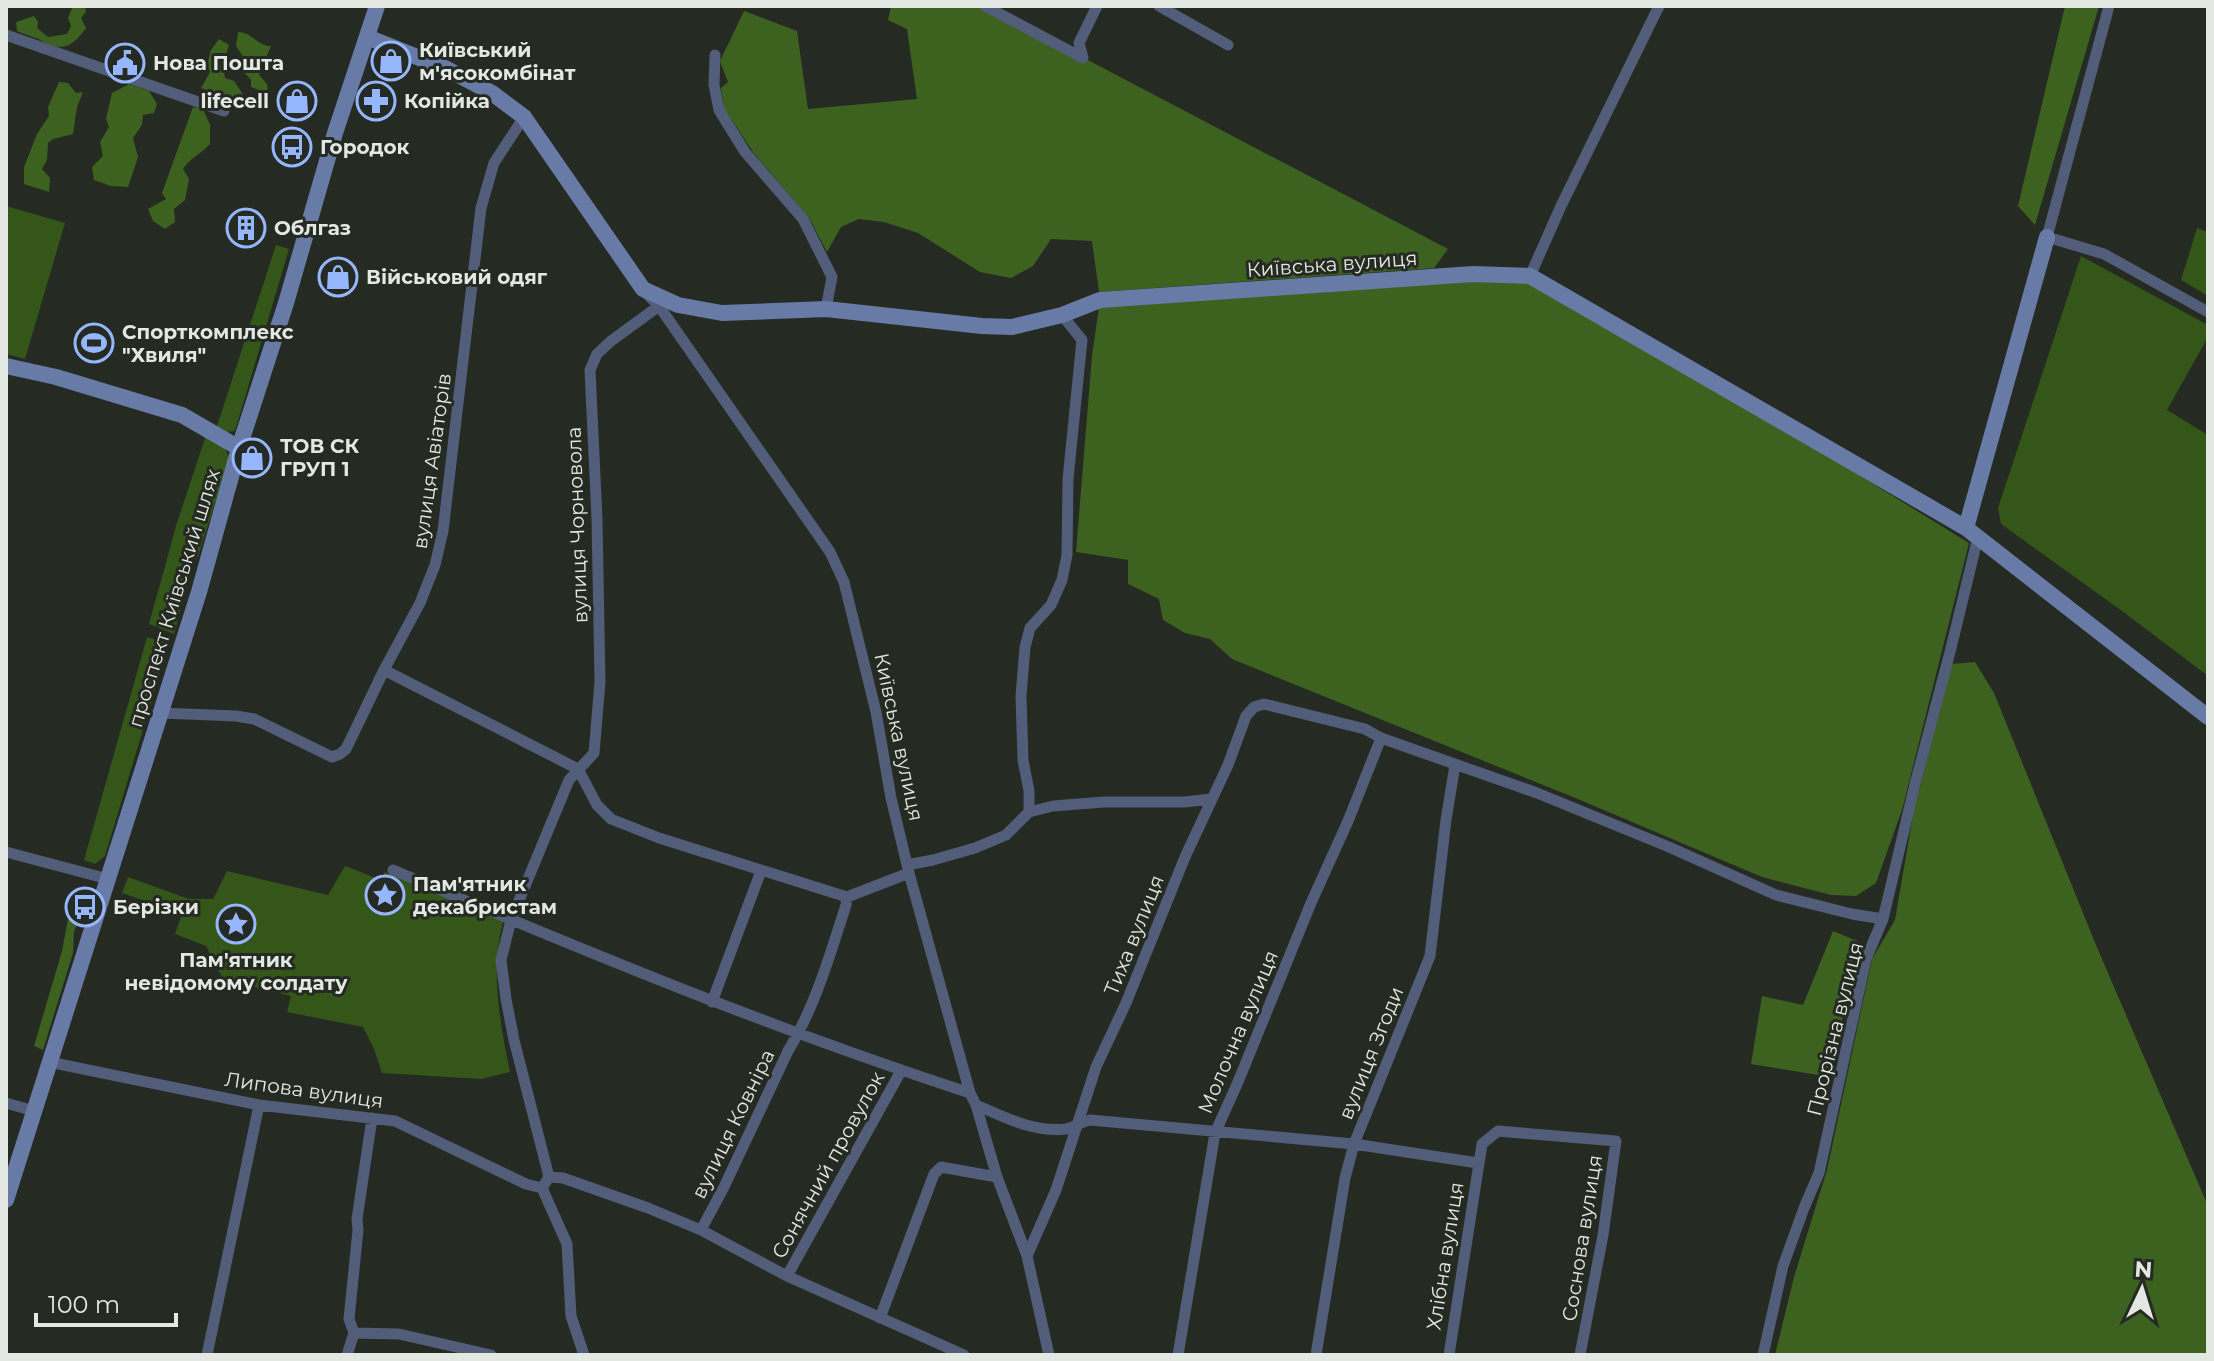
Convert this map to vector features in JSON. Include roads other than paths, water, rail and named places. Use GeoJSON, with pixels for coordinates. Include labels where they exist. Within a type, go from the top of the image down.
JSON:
{"type":"FeatureCollection","features":[{"type":"Feature","properties":{"kind":"street","name":"проспект Київський шлях"},"geometry":{"type":"LineString","coordinates":[[6,1200],[199,592],[239,448],[377,6]]}},
{"type":"Feature","properties":{"kind":"street"},"geometry":{"type":"LineString","coordinates":[[985,6],[1083,58],[1079,43],[1097,6]]}},
{"type":"Feature","properties":{"kind":"street"},"geometry":{"type":"LineString","coordinates":[[1159,6],[1228,45]]}},
{"type":"Feature","properties":{"kind":"street"},"geometry":{"type":"LineString","coordinates":[[1530,276],[1659,6]]}},
{"type":"Feature","properties":{"kind":"street"},"geometry":{"type":"LineString","coordinates":[[1883,919],[1950,652],[1972,532],[2109,6]]}},
{"type":"Feature","properties":{"kind":"street"},"geometry":{"type":"LineString","coordinates":[[6,35],[224,111]]}},
{"type":"Feature","properties":{"kind":"street","name":"Київська вулиця"},"geometry":{"type":"LineString","coordinates":[[367,37],[447,69],[492,93],[524,117],[830,552],[844,582],[876,712],[891,798],[908,869],[973,1099],[997,1177],[1027,1256],[1049,1355]]}},
{"type":"Feature","properties":{"kind":"street"},"geometry":{"type":"LineString","coordinates":[[715,55],[714,85],[719,110],[745,152],[803,219],[832,277],[826,309]]}},
{"type":"Feature","properties":{"kind":"street","name":"вулиця Авіаторів"},"geometry":{"type":"LineString","coordinates":[[161,713],[254,719],[332,757],[346,749],[420,603],[435,565],[445,516],[481,208],[494,163],[524,117]]}},
{"type":"Feature","properties":{"kind":"street"},"geometry":{"type":"LineString","coordinates":[[2047,237],[2104,254],[2208,312]]}},
{"type":"Feature","properties":{"kind":"street","name":"Київська вулиця"},"geometry":{"type":"LineString","coordinates":[[643,289],[678,305],[722,313],[826,309],[1012,327],[1062,315],[1100,300],[1473,274],[1530,276],[1972,532],[2208,717]]}},
{"type":"Feature","properties":{"kind":"street","name":"вулиця Чорновола"},"geometry":{"type":"LineString","coordinates":[[545,1182],[511,1024],[501,960],[511,920],[569,780],[594,753],[600,682],[590,370],[597,354],[611,341],[659,306]]}},
{"type":"Feature","properties":{"kind":"street"},"geometry":{"type":"LineString","coordinates":[[1029,812],[1029,791],[1023,760],[1021,696],[1025,647],[1030,628],[1051,605],[1057,593],[1067,555],[1068,479],[1082,340],[1062,315]]}},
{"type":"Feature","properties":{"kind":"street"},"geometry":{"type":"LineString","coordinates":[[6,366],[56,377],[182,415],[239,448]]}},
{"type":"Feature","properties":{"kind":"street"},"geometry":{"type":"LineString","coordinates":[[384,670],[578,769],[597,805],[611,819],[659,838],[847,897],[908,869],[1006,835],[1029,812],[1104,802],[1211,799]]}},
{"type":"Feature","properties":{"kind":"street","name":"Тиха вулиця"},"geometry":{"type":"LineString","coordinates":[[1027,1256],[1056,1190],[1096,1067],[1126,1003],[1185,857],[1228,765],[1246,716],[1254,707],[1264,704],[1365,729],[1381,738]]}},
{"type":"Feature","properties":{"kind":"street","name":"Прорізна вулиця"},"geometry":{"type":"LineString","coordinates":[[1381,738],[1537,793],[1776,895],[1883,919],[1866,959],[1819,1173],[1783,1266],[1763,1355]]}},
{"type":"Feature","properties":{"kind":"street","name":"Молочна вулиця"},"geometry":{"type":"LineString","coordinates":[[1178,1355],[1215,1133],[1381,738]]}},
{"type":"Feature","properties":{"kind":"street","name":"вулиця Згоди"},"geometry":{"type":"LineString","coordinates":[[1316,1355],[1345,1178],[1354,1144],[1430,956],[1455,765]]}},
{"type":"Feature","properties":{"kind":"street"},"geometry":{"type":"LineString","coordinates":[[6,852],[108,879]]}},
{"type":"Feature","properties":{"kind":"street"},"geometry":{"type":"LineString","coordinates":[[393,870],[712,1002],[973,1099],[1025,1125],[1066,1129],[1090,1120],[1354,1144],[1478,1163]]}},
{"type":"Feature","properties":{"kind":"street"},"geometry":{"type":"LineString","coordinates":[[712,1002],[761,871]]}},
{"type":"Feature","properties":{"kind":"street"},"geometry":{"type":"LineString","coordinates":[[799,1034],[825,971],[847,897]]}},
{"type":"Feature","properties":{"kind":"street","name":"вулиця Ковніра"},"geometry":{"type":"LineString","coordinates":[[701,1230],[799,1034]]}},
{"type":"Feature","properties":{"kind":"street","name":"Липова вулиця"},"geometry":{"type":"LineString","coordinates":[[49,1062],[259,1105],[395,1121],[526,1184],[563,1178],[648,1208],[701,1230],[787,1276],[964,1355]]}},
{"type":"Feature","properties":{"kind":"street","name":"Сонячний провулок"},"geometry":{"type":"LineString","coordinates":[[787,1276],[901,1071]]}},
{"type":"Feature","properties":{"kind":"street"},"geometry":{"type":"LineString","coordinates":[[6,1103],[34,1111]]}},
{"type":"Feature","properties":{"kind":"street"},"geometry":{"type":"LineString","coordinates":[[207,1355],[259,1105]]}},
{"type":"Feature","properties":{"kind":"street"},"geometry":{"type":"LineString","coordinates":[[347,1355],[354,1333],[349,1319],[357,1219],[372,1118]]}},
{"type":"Feature","properties":{"kind":"street","name":"Соснова вулиця"},"geometry":{"type":"LineString","coordinates":[[1478,1163],[1482,1144],[1498,1131],[1616,1141],[1603,1235],[1580,1355]]}},
{"type":"Feature","properties":{"kind":"street","name":"Хлібна вулиця"},"geometry":{"type":"LineString","coordinates":[[1449,1355],[1478,1163]]}},
{"type":"Feature","properties":{"kind":"street"},"geometry":{"type":"LineString","coordinates":[[880,1318],[934,1174],[941,1167],[950,1167],[997,1177]]}},
{"type":"Feature","properties":{"kind":"street"},"geometry":{"type":"LineString","coordinates":[[545,1182],[567,1244],[571,1316],[584,1355]]}},
{"type":"Feature","properties":{"kind":"street"},"geometry":{"type":"LineString","coordinates":[[354,1333],[399,1334],[485,1354]]}},
{"type":"Feature","properties":{"kind":"place","name":"Київський м'ясокомбінат"},"geometry":{"type":"Point","coordinates":[391,61]}},
{"type":"Feature","properties":{"kind":"place","name":"Нова Пошта"},"geometry":{"type":"Point","coordinates":[125,63]}},
{"type":"Feature","properties":{"kind":"place","name":"lifecell"},"geometry":{"type":"Point","coordinates":[297,101]}},
{"type":"Feature","properties":{"kind":"place","name":"Копійка"},"geometry":{"type":"Point","coordinates":[376,101]}},
{"type":"Feature","properties":{"kind":"place","name":"Городок"},"geometry":{"type":"Point","coordinates":[292,147]}},
{"type":"Feature","properties":{"kind":"place","name":"Облгаз"},"geometry":{"type":"Point","coordinates":[246,228]}},
{"type":"Feature","properties":{"kind":"place","name":"Військовий одяг"},"geometry":{"type":"Point","coordinates":[338,277]}},
{"type":"Feature","properties":{"kind":"place","name":"Спорткомплекс \"Хвиля\""},"geometry":{"type":"Point","coordinates":[94,343]}},
{"type":"Feature","properties":{"kind":"place","name":"ТОВ СК ГРУП 1"},"geometry":{"type":"Point","coordinates":[252,458]}},
{"type":"Feature","properties":{"kind":"place","name":"Пам'ятник декабристам"},"geometry":{"type":"Point","coordinates":[385,895]}},
{"type":"Feature","properties":{"kind":"place","name":"Берізки"},"geometry":{"type":"Point","coordinates":[85,907]}},
{"type":"Feature","properties":{"kind":"place","name":"Пам'ятник невідомому солдату"},"geometry":{"type":"Point","coordinates":[236,924]}}]}
